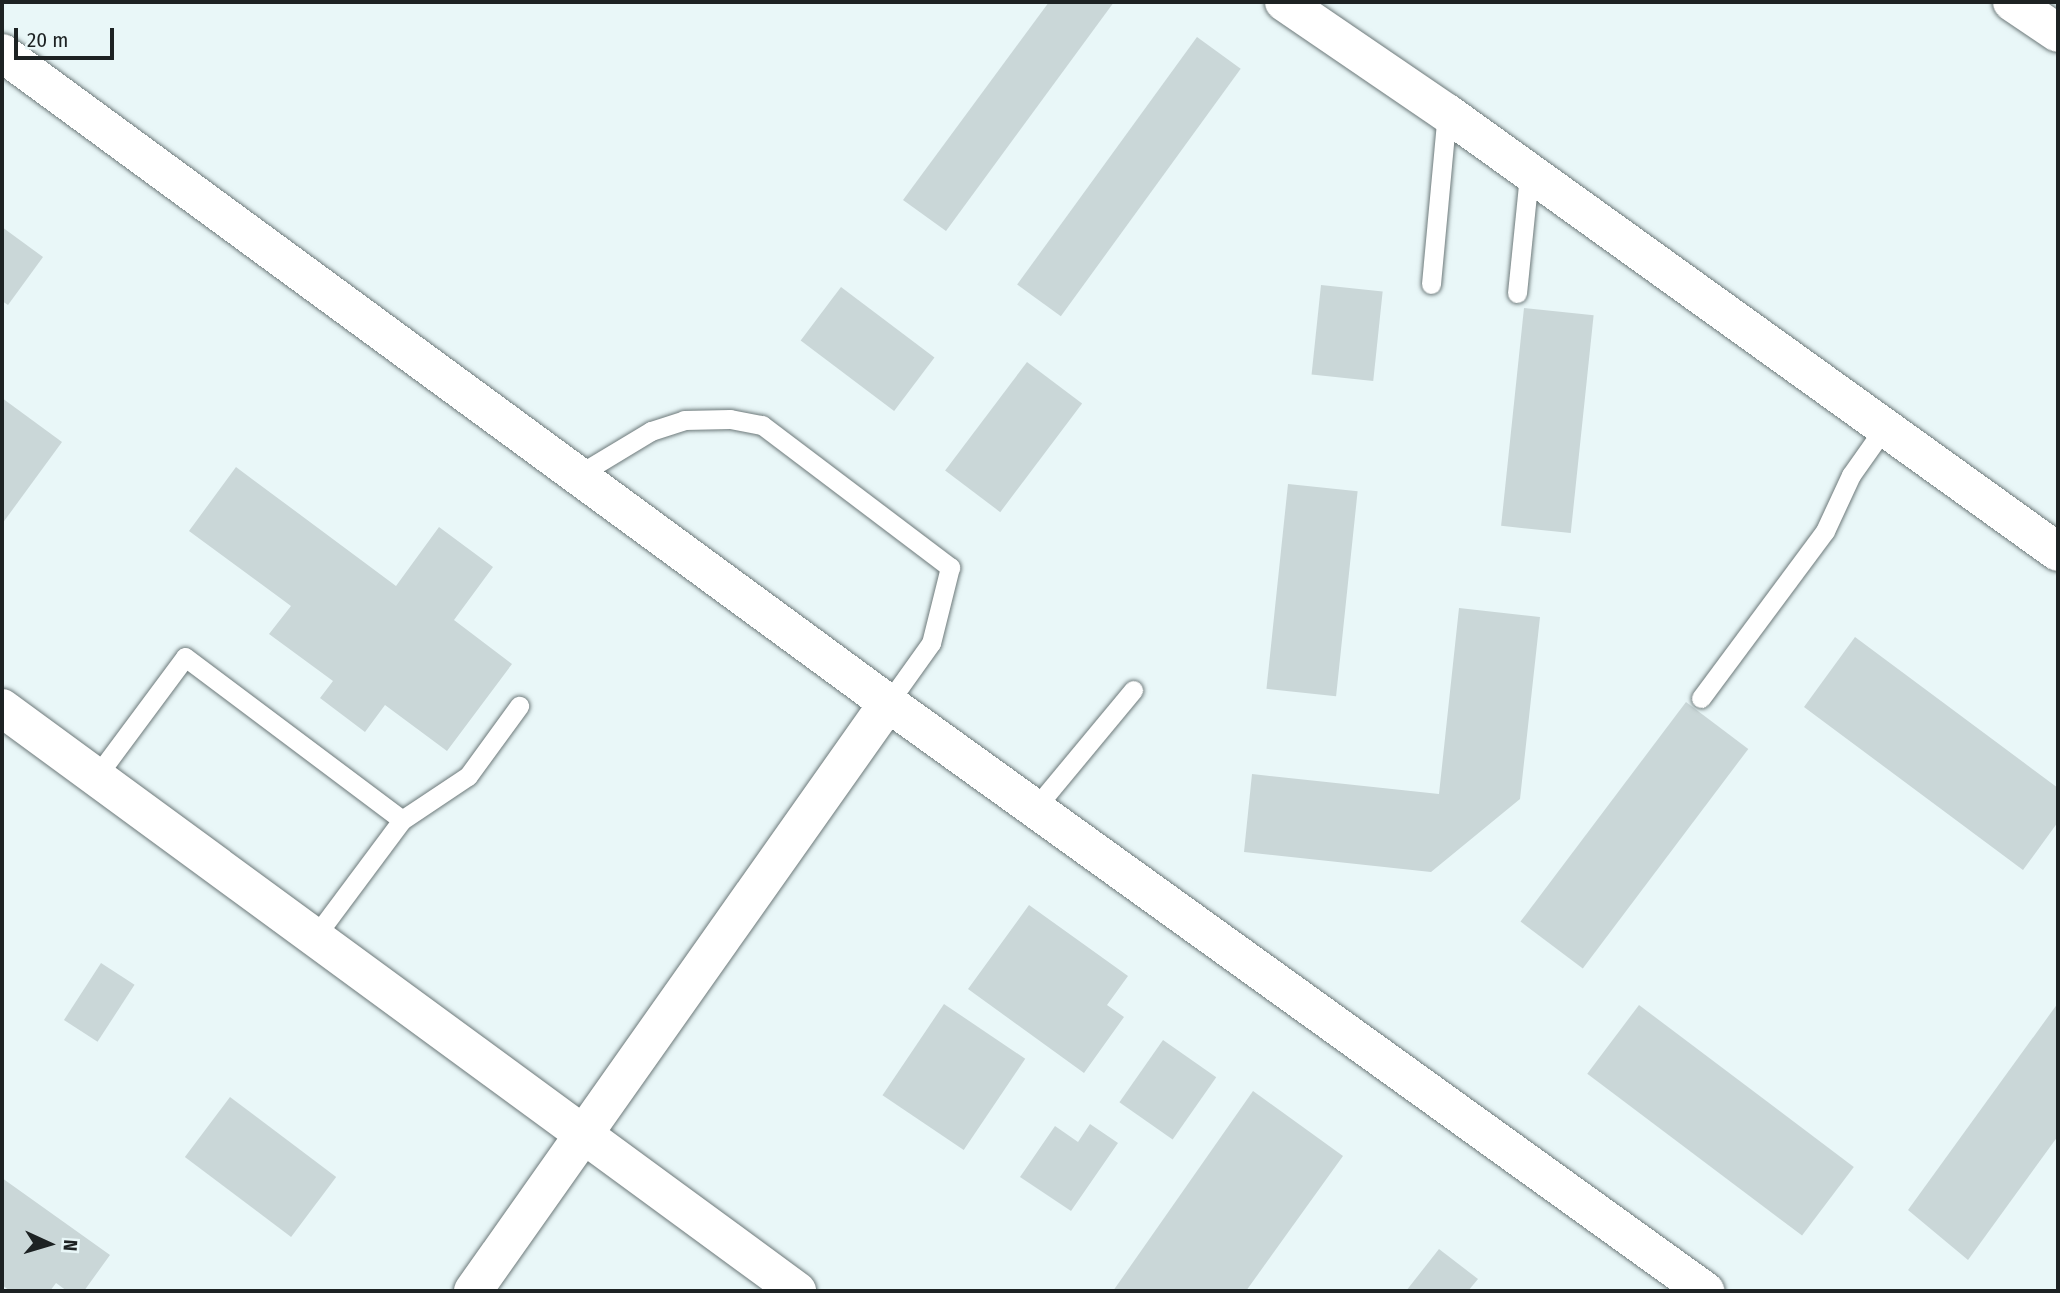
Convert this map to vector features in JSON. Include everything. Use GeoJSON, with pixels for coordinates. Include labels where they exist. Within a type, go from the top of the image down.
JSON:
{"type":"FeatureCollection","features":[{"type":"Feature","properties":{"kind":"street"},"geometry":{"type":"LineString","coordinates":[[1284,2],[1447,113],[2058,552]]}},
{"type":"Feature","properties":{"kind":"street"},"geometry":{"type":"LineString","coordinates":[[2012,2],[2058,33]]}},
{"type":"Feature","properties":{"kind":"street"},"geometry":{"type":"LineString","coordinates":[[2,53],[888,703],[1705,1291]]}},
{"type":"Feature","properties":{"kind":"street"},"geometry":{"type":"LineString","coordinates":[[473,1291],[581,1134],[888,703]]}},
{"type":"Feature","properties":{"kind":"street"},"geometry":{"type":"LineString","coordinates":[[2,708],[797,1291]]}},
{"type":"Feature","properties":{"kind":"lane"},"geometry":{"type":"LineString","coordinates":[[1431,284],[1447,113]]}},
{"type":"Feature","properties":{"kind":"lane"},"geometry":{"type":"LineString","coordinates":[[1517,293],[1529,174]]}},
{"type":"Feature","properties":{"kind":"lane"},"geometry":{"type":"LineString","coordinates":[[578,475],[651,431],[684,420],[730,419],[762,425],[950,567],[931,643],[888,703]]}},
{"type":"Feature","properties":{"kind":"lane"},"geometry":{"type":"LineString","coordinates":[[1701,698],[1825,531],[1851,475],[1885,427]]}},
{"type":"Feature","properties":{"kind":"lane"},"geometry":{"type":"LineString","coordinates":[[96,777],[185,657],[402,820]]}},
{"type":"Feature","properties":{"kind":"lane"},"geometry":{"type":"LineString","coordinates":[[1036,807],[1133,690]]}},
{"type":"Feature","properties":{"kind":"lane"},"geometry":{"type":"LineString","coordinates":[[314,938],[402,820],[468,776],[520,706]]}},
{"type":"Feature","properties":{"kind":"building"},"geometry":{"type":"Polygon","coordinates":[[[1049,2],[1114,2],[946,231],[903,200],[1049,2]]]}},
{"type":"Feature","properties":{"kind":"building"},"geometry":{"type":"Polygon","coordinates":[[[1197,37],[1241,69],[1061,316],[1017,285],[1197,37]]]}},
{"type":"Feature","properties":{"kind":"building"},"geometry":{"type":"Polygon","coordinates":[[[2,227],[43,257],[8,305],[2,301],[2,227]]]}},
{"type":"Feature","properties":{"kind":"building"},"geometry":{"type":"Polygon","coordinates":[[[1321,285],[1383,291],[1373,381],[1312,375],[1321,285]]]}},
{"type":"Feature","properties":{"kind":"building"},"geometry":{"type":"Polygon","coordinates":[[[841,287],[934,357],[894,411],[801,341],[841,287]]]}},
{"type":"Feature","properties":{"kind":"building"},"geometry":{"type":"Polygon","coordinates":[[[1524,308],[1594,315],[1571,533],[1501,526],[1524,308]]]}},
{"type":"Feature","properties":{"kind":"building"},"geometry":{"type":"Polygon","coordinates":[[[1027,362],[1082,404],[1000,512],[945,471],[1027,362]]]}},
{"type":"Feature","properties":{"kind":"building"},"geometry":{"type":"Polygon","coordinates":[[[2,398],[62,442],[2,524],[2,398]]]}},
{"type":"Feature","properties":{"kind":"building"},"geometry":{"type":"Polygon","coordinates":[[[236,467],[396,586],[439,527],[493,567],[454,620],[512,664],[447,751],[385,705],[365,732],[320,698],[333,681],[269,634],[291,606],[189,531],[236,467]]]}},
{"type":"Feature","properties":{"kind":"building"},"geometry":{"type":"Polygon","coordinates":[[[1288,484],[1358,491],[1336,696],[1266,689],[1288,484]]]}},
{"type":"Feature","properties":{"kind":"building"},"geometry":{"type":"Polygon","coordinates":[[[1459,608],[1540,617],[1520,799],[1431,872],[1244,852],[1252,774],[1439,794],[1459,608]]]}},
{"type":"Feature","properties":{"kind":"building"},"geometry":{"type":"Polygon","coordinates":[[[1855,637],[2058,788],[2058,822],[2023,870],[1804,707],[1855,637]]]}},
{"type":"Feature","properties":{"kind":"building"},"geometry":{"type":"Polygon","coordinates":[[[1686,702],[1748,749],[1583,969],[1521,922],[1686,702]]]}},
{"type":"Feature","properties":{"kind":"building"},"geometry":{"type":"Polygon","coordinates":[[[1029,905],[1128,976],[1107,1005],[1124,1017],[1084,1073],[968,989],[1029,905]]]}},
{"type":"Feature","properties":{"kind":"building"},"geometry":{"type":"Polygon","coordinates":[[[101,963],[135,985],[98,1042],[64,1020],[101,963]]]}},
{"type":"Feature","properties":{"kind":"building"},"geometry":{"type":"Polygon","coordinates":[[[2058,1003],[2058,1136],[1968,1260],[1908,1210],[2058,1003]]]}},
{"type":"Feature","properties":{"kind":"building"},"geometry":{"type":"Polygon","coordinates":[[[944,1004],[1025,1059],[964,1150],[882,1095],[944,1004]]]}},
{"type":"Feature","properties":{"kind":"building"},"geometry":{"type":"Polygon","coordinates":[[[1639,1005],[1854,1167],[1802,1236],[1587,1074],[1639,1005]]]}},
{"type":"Feature","properties":{"kind":"building"},"geometry":{"type":"Polygon","coordinates":[[[1163,1040],[1216,1077],[1173,1140],[1119,1102],[1163,1040]]]}},
{"type":"Feature","properties":{"kind":"building"},"geometry":{"type":"Polygon","coordinates":[[[1253,1091],[1343,1156],[1246,1291],[1113,1291],[1253,1091]]]}},
{"type":"Feature","properties":{"kind":"building"},"geometry":{"type":"Polygon","coordinates":[[[230,1097],[336,1177],[291,1237],[185,1157],[230,1097]]]}},
{"type":"Feature","properties":{"kind":"building"},"geometry":{"type":"Polygon","coordinates":[[[1090,1124],[1118,1143],[1071,1211],[1020,1177],[1055,1126],[1078,1142],[1090,1124]]]}},
{"type":"Feature","properties":{"kind":"building"},"geometry":{"type":"Polygon","coordinates":[[[2,1178],[110,1255],[84,1291],[67,1291],[56,1283],[50,1291],[10,1291],[2,1285],[2,1178]]]}},
{"type":"Feature","properties":{"kind":"building"},"geometry":{"type":"Polygon","coordinates":[[[1439,1249],[1478,1279],[1468,1291],[1406,1291],[1439,1249]]]}}]}
